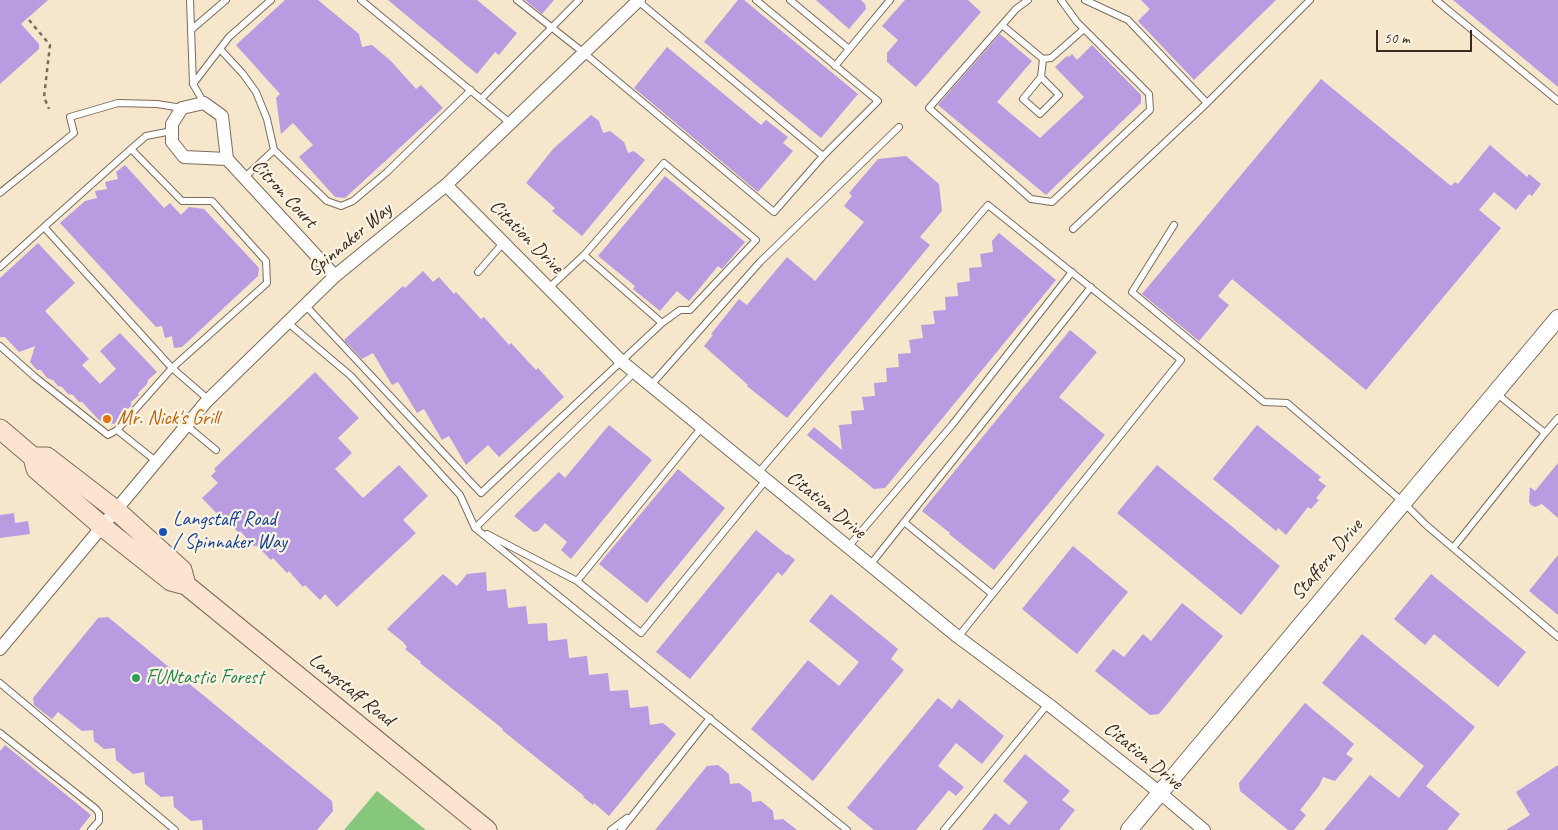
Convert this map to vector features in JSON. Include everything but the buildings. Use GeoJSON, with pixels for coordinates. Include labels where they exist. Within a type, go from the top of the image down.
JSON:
{"type":"FeatureCollection","features":[{"type":"Feature","properties":{"kind":"main road","name":"Langstaff Road"},"geometry":{"type":"LineString","coordinates":[[0,430],[33,457],[36,469],[104,527],[172,581],[186,585],[487,830]]}},
{"type":"Feature","properties":{"kind":"main road","name":"Langstaff Road"},"geometry":{"type":"LineString","coordinates":[[33,457],[47,457],[116,511],[182,570],[186,585]]}},
{"type":"Feature","properties":{"kind":"street","name":"Spinnaker Way"},"geometry":{"type":"LineString","coordinates":[[0,648],[104,527],[209,400],[334,276],[446,185],[639,0]]}},
{"type":"Feature","properties":{"kind":"street"},"geometry":{"type":"LineString","coordinates":[[172,131],[172,124],[182,108],[204,103]]}},
{"type":"Feature","properties":{"kind":"street","name":"Citron Court"},"geometry":{"type":"LineString","coordinates":[[204,103],[222,116],[227,159],[334,276]]}},
{"type":"Feature","properties":{"kind":"street","name":"Citron Court"},"geometry":{"type":"LineString","coordinates":[[172,131],[172,142],[184,157],[227,159]]}},
{"type":"Feature","properties":{"kind":"street","name":"Citation Drive"},"geometry":{"type":"LineString","coordinates":[[446,185],[635,372],[958,637],[1048,704],[1160,792],[1204,830]]}},
{"type":"Feature","properties":{"kind":"street","name":"Staffern Drive"},"geometry":{"type":"LineString","coordinates":[[1129,830],[1558,318]]}},
{"type":"Feature","properties":{"kind":"lane"},"geometry":{"type":"LineString","coordinates":[[190,0],[193,84],[204,103]]}},
{"type":"Feature","properties":{"kind":"lane"},"geometry":{"type":"LineString","coordinates":[[191,30],[226,0]]}},
{"type":"Feature","properties":{"kind":"lane"},"geometry":{"type":"LineString","coordinates":[[193,84],[229,37],[271,0]]}},
{"type":"Feature","properties":{"kind":"lane"},"geometry":{"type":"LineString","coordinates":[[361,0],[510,123]]}},
{"type":"Feature","properties":{"kind":"lane"},"geometry":{"type":"LineString","coordinates":[[517,0],[584,53],[774,212],[823,156],[878,101],[756,0]]}},
{"type":"Feature","properties":{"kind":"lane"},"geometry":{"type":"LineString","coordinates":[[481,98],[579,0]]}},
{"type":"Feature","properties":{"kind":"lane"},"geometry":{"type":"LineString","coordinates":[[639,0],[823,156]]}},
{"type":"Feature","properties":{"kind":"lane"},"geometry":{"type":"LineString","coordinates":[[790,0],[849,49]]}},
{"type":"Feature","properties":{"kind":"lane"},"geometry":{"type":"LineString","coordinates":[[835,66],[890,0]]}},
{"type":"Feature","properties":{"kind":"lane"},"geometry":{"type":"LineString","coordinates":[[1028,0],[1016,9],[929,108],[1031,199],[1052,202],[1150,110],[1149,94],[1084,29],[1061,0]]}},
{"type":"Feature","properties":{"kind":"lane"},"geometry":{"type":"LineString","coordinates":[[1085,0],[1128,20],[1207,103]]}},
{"type":"Feature","properties":{"kind":"lane"},"geometry":{"type":"LineString","coordinates":[[1073,229],[1207,103],[1310,0]]}},
{"type":"Feature","properties":{"kind":"lane"},"geometry":{"type":"LineString","coordinates":[[1436,0],[1558,101]]}},
{"type":"Feature","properties":{"kind":"lane"},"geometry":{"type":"LineString","coordinates":[[1002,25],[1043,59],[1050,58],[1084,29]]}},
{"type":"Feature","properties":{"kind":"lane"},"geometry":{"type":"LineString","coordinates":[[220,49],[243,74],[256,92],[267,119],[274,150],[327,201],[342,206],[353,202],[387,172],[470,90]]}},
{"type":"Feature","properties":{"kind":"lane"},"geometry":{"type":"LineString","coordinates":[[1041,77],[1059,95],[1040,114],[1023,99],[1041,77],[1043,59]]}},
{"type":"Feature","properties":{"kind":"lane"},"geometry":{"type":"LineString","coordinates":[[0,193],[74,133],[70,117],[118,103],[157,104],[182,108]]}},
{"type":"Feature","properties":{"kind":"lane"},"geometry":{"type":"LineString","coordinates":[[651,385],[760,262],[899,126]]}},
{"type":"Feature","properties":{"kind":"lane"},"geometry":{"type":"LineString","coordinates":[[0,267],[146,136],[172,131]]}},
{"type":"Feature","properties":{"kind":"lane"},"geometry":{"type":"LineString","coordinates":[[0,346],[35,378],[108,434],[117,430],[172,368],[267,283],[266,260],[212,201],[182,201],[131,149]]}},
{"type":"Feature","properties":{"kind":"lane"},"geometry":{"type":"LineString","coordinates":[[244,178],[274,150]]}},
{"type":"Feature","properties":{"kind":"lane"},"geometry":{"type":"LineString","coordinates":[[305,305],[482,493],[662,323],[680,310],[690,310],[756,240],[664,163],[584,255],[550,287]]}},
{"type":"Feature","properties":{"kind":"lane"},"geometry":{"type":"LineString","coordinates":[[475,528],[577,581],[641,633],[762,476],[988,206],[1181,360],[958,637]]}},
{"type":"Feature","properties":{"kind":"lane"},"geometry":{"type":"LineString","coordinates":[[1174,225],[1132,292],[1264,402],[1287,403],[1558,637]]}},
{"type":"Feature","properties":{"kind":"lane"},"geometry":{"type":"LineString","coordinates":[[44,227],[172,368],[209,400]]}},
{"type":"Feature","properties":{"kind":"lane"},"geometry":{"type":"LineString","coordinates":[[478,272],[504,242]]}},
{"type":"Feature","properties":{"kind":"lane"},"geometry":{"type":"LineString","coordinates":[[584,255],[662,323]]}},
{"type":"Feature","properties":{"kind":"lane"},"geometry":{"type":"LineString","coordinates":[[848,547],[952,425],[1072,272]]}},
{"type":"Feature","properties":{"kind":"lane"},"geometry":{"type":"LineString","coordinates":[[870,565],[1091,287]]}},
{"type":"Feature","properties":{"kind":"lane"},"geometry":{"type":"LineString","coordinates":[[287,322],[351,376],[448,481],[460,495],[475,528],[847,830]]}},
{"type":"Feature","properties":{"kind":"lane"},"geometry":{"type":"LineString","coordinates":[[475,528],[635,372]]}},
{"type":"Feature","properties":{"kind":"lane"},"geometry":{"type":"LineString","coordinates":[[1495,392],[1544,433]]}},
{"type":"Feature","properties":{"kind":"lane"},"geometry":{"type":"LineString","coordinates":[[1453,548],[1558,418]]}},
{"type":"Feature","properties":{"kind":"lane"},"geometry":{"type":"LineString","coordinates":[[187,426],[216,450]]}},
{"type":"Feature","properties":{"kind":"lane"},"geometry":{"type":"LineString","coordinates":[[577,581],[702,427]]}},
{"type":"Feature","properties":{"kind":"lane"},"geometry":{"type":"LineString","coordinates":[[117,430],[157,462]]}},
{"type":"Feature","properties":{"kind":"lane"},"geometry":{"type":"LineString","coordinates":[[904,522],[992,594]]}},
{"type":"Feature","properties":{"kind":"lane"},"geometry":{"type":"LineString","coordinates":[[0,683],[174,830]]}},
{"type":"Feature","properties":{"kind":"lane"},"geometry":{"type":"LineString","coordinates":[[944,830],[1048,704]]}},
{"type":"Feature","properties":{"kind":"lane"},"geometry":{"type":"LineString","coordinates":[[621,830],[710,718]]}},
{"type":"Feature","properties":{"kind":"lane"},"geometry":{"type":"LineString","coordinates":[[0,733],[96,809],[99,813],[99,821],[91,830]]}},
{"type":"Feature","properties":{"kind":"lane"},"geometry":{"type":"LineString","coordinates":[[611,830],[634,812]]}},
{"type":"Feature","properties":{"kind":"lane"},"geometry":{"type":"LineString","coordinates":[[161,830],[166,823]]}},
{"type":"Feature","properties":{"kind":"path"},"geometry":{"type":"LineString","coordinates":[[30,20],[50,45],[44,97],[49,108]]}},
{"type":"Feature","properties":{"kind":"green space"},"geometry":{"type":"Polygon","coordinates":[[[377,791],[426,830],[344,830],[377,791]]]}},
{"type":"Feature","properties":{"kind":"place","name":"Mr. Nick's Grill"},"geometry":{"type":"Point","coordinates":[107,419]}},
{"type":"Feature","properties":{"kind":"place","name":"Langstaff Road / Spinnaker Way"},"geometry":{"type":"Point","coordinates":[163,532]}},
{"type":"Feature","properties":{"kind":"place","name":"FUNtastic Forest"},"geometry":{"type":"Point","coordinates":[136,678]}}]}
